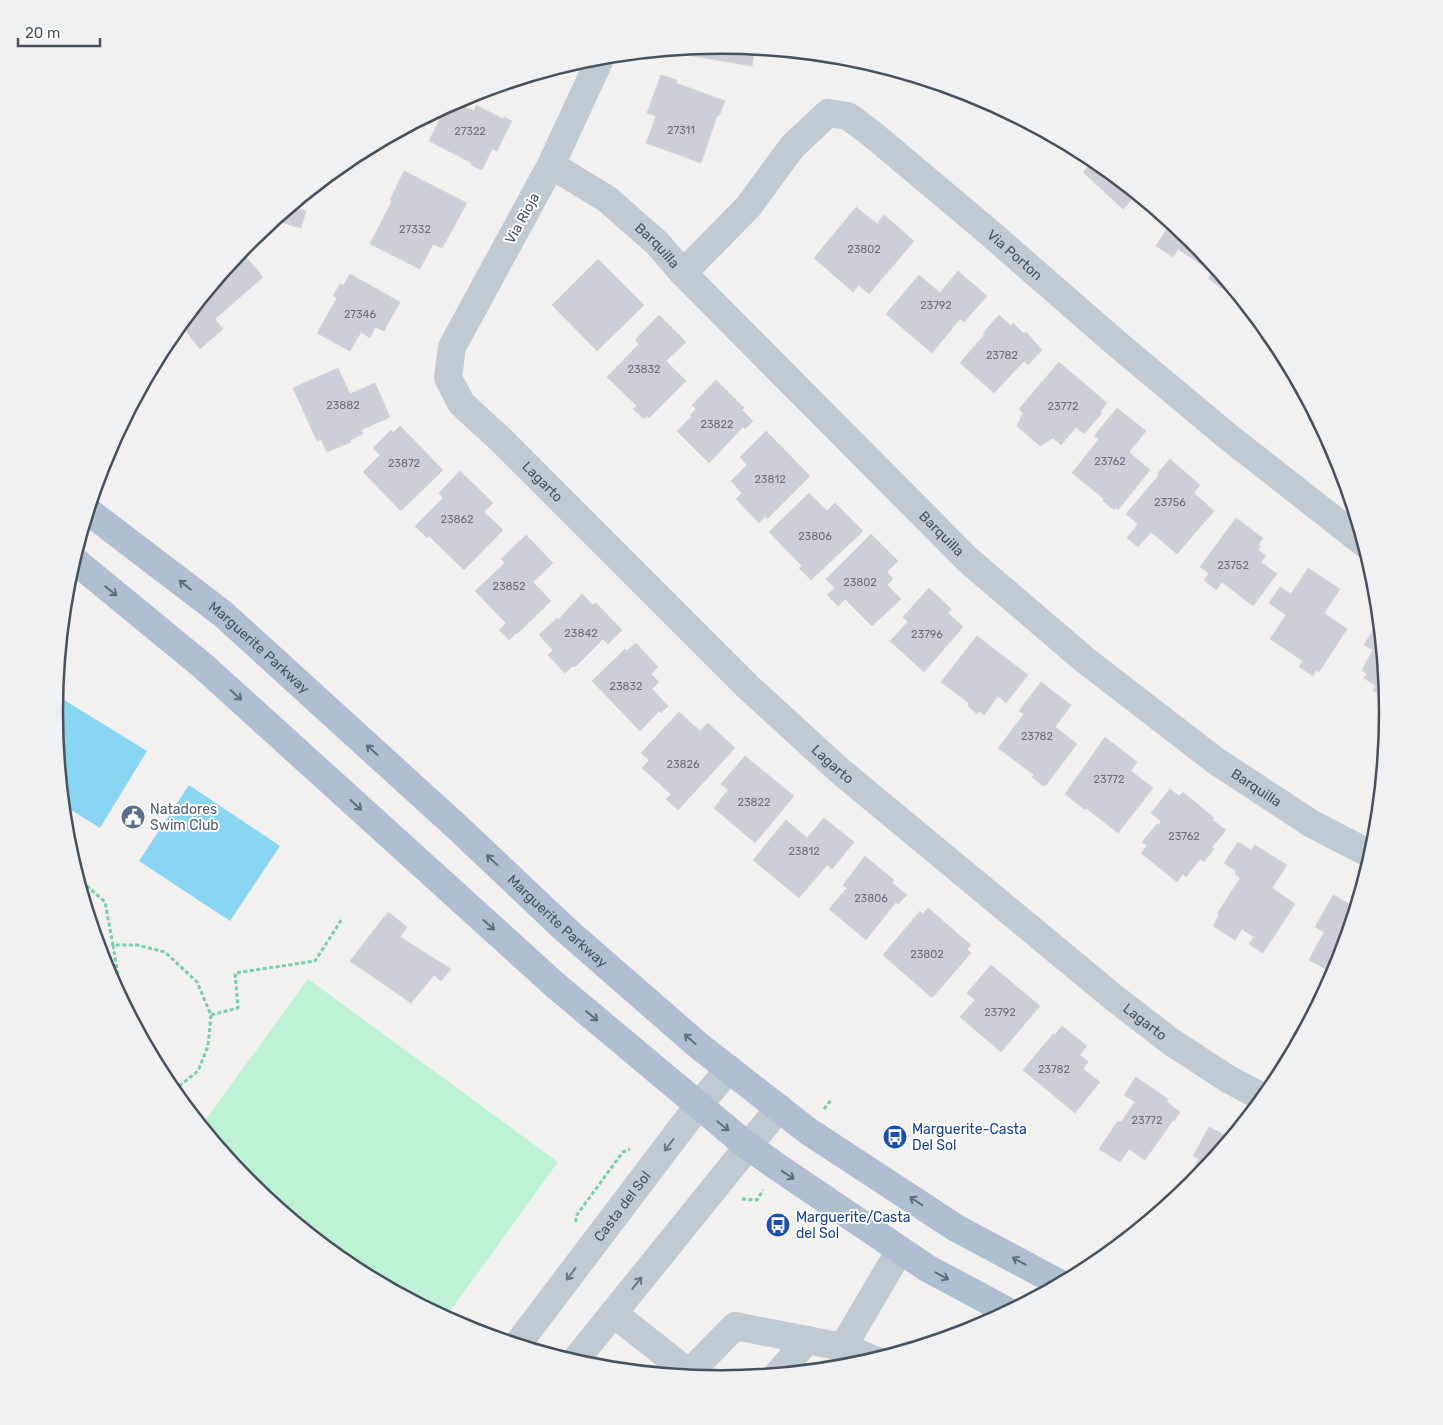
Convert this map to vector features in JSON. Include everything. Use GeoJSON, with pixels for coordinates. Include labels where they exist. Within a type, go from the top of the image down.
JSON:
{"type":"FeatureCollection","features":[{"type":"Feature","properties":{"kind":"main road","name":"Marguerite Parkway"},"geometry":{"type":"LineString","coordinates":[[93,515],[223,614],[568,931],[729,1070],[808,1131],[956,1228],[1055,1280]]}},
{"type":"Feature","properties":{"kind":"main road"},"geometry":{"type":"LineString","coordinates":[[80,565],[203,666],[555,985],[698,1106],[778,1168],[927,1268],[1002,1308]]}},
{"type":"Feature","properties":{"kind":"street","name":"Via Rioja"},"geometry":{"type":"LineString","coordinates":[[448,378],[452,347],[551,165],[597,65]]}},
{"type":"Feature","properties":{"kind":"street","name":"Via Porton"},"geometry":{"type":"LineString","coordinates":[[683,273],[748,207],[792,147],[828,113],[848,116],[976,221],[1116,343],[1226,435],[1357,537]]}},
{"type":"Feature","properties":{"kind":"street","name":"Barquilla"},"geometry":{"type":"LineString","coordinates":[[551,165],[607,199],[657,243],[683,273],[968,560],[1085,660],[1216,761],[1312,824],[1365,852]]}},
{"type":"Feature","properties":{"kind":"street","name":"Lagarto"},"geometry":{"type":"LineString","coordinates":[[448,378],[461,403],[502,441],[748,687],[840,771],[1113,997],[1170,1041],[1228,1079],[1257,1095]]}},
{"type":"Feature","properties":{"kind":"street","name":"Casta del Sol"},"geometry":{"type":"LineString","coordinates":[[521,1340],[698,1106],[729,1070]]}},
{"type":"Feature","properties":{"kind":"street"},"geometry":{"type":"LineString","coordinates":[[579,1356],[779,1108]]}},
{"type":"Feature","properties":{"kind":"street"},"geometry":{"type":"LineString","coordinates":[[844,1346],[900,1250]]}},
{"type":"Feature","properties":{"kind":"street"},"geometry":{"type":"LineString","coordinates":[[613,1313],[686,1370]]}},
{"type":"Feature","properties":{"kind":"street"},"geometry":{"type":"LineString","coordinates":[[696,1370],[735,1326],[844,1346],[865,1355]]}},
{"type":"Feature","properties":{"kind":"street"},"geometry":{"type":"LineString","coordinates":[[782,1368],[807,1340]]}},
{"type":"Feature","properties":{"kind":"path"},"geometry":{"type":"LineString","coordinates":[[86,885],[105,902],[118,976]]}},
{"type":"Feature","properties":{"kind":"path"},"geometry":{"type":"LineString","coordinates":[[211,1016],[238,1008],[236,973],[315,961],[342,919]]}},
{"type":"Feature","properties":{"kind":"path"},"geometry":{"type":"LineString","coordinates":[[113,945],[137,946],[165,952],[197,982],[211,1016],[208,1046],[198,1071],[179,1086]]}},
{"type":"Feature","properties":{"kind":"green space"},"geometry":{"type":"Polygon","coordinates":[[[308,979],[558,1162],[449,1312],[392,1283],[320,1235],[287,1208],[256,1178],[226,1147],[205,1121],[308,979]]]}},
{"type":"Feature","properties":{"kind":"water"},"geometry":{"type":"Polygon","coordinates":[[[63,699],[147,751],[100,828],[70,809],[64,756],[63,699]]]}},
{"type":"Feature","properties":{"kind":"water"},"geometry":{"type":"Polygon","coordinates":[[[189,785],[280,846],[230,921],[139,861],[189,785]]]}},
{"type":"Feature","properties":{"kind":"building"},"geometry":{"type":"Polygon","coordinates":[[[686,55],[754,55],[752,66],[686,55]]]}},
{"type":"Feature","properties":{"kind":"building"},"geometry":{"type":"Polygon","coordinates":[[[661,75],[677,80],[676,83],[725,101],[719,116],[717,116],[701,163],[646,143],[656,116],[647,113],[661,75]]]}},
{"type":"Feature","properties":{"kind":"building"},"geometry":{"type":"Polygon","coordinates":[[[476,105],[503,119],[504,117],[512,121],[497,151],[492,149],[482,170],[429,141],[441,117],[464,106],[474,111],[476,105]]]}},
{"type":"Feature","properties":{"kind":"building"},"geometry":{"type":"Polygon","coordinates":[[[1088,166],[1133,198],[1123,209],[1083,172],[1088,166]]]}},
{"type":"Feature","properties":{"kind":"building"},"geometry":{"type":"Polygon","coordinates":[[[404,171],[467,203],[442,248],[433,244],[420,269],[370,244],[392,201],[390,200],[404,171]]]}},
{"type":"Feature","properties":{"kind":"building"},"geometry":{"type":"Polygon","coordinates":[[[856,207],[877,224],[884,215],[914,241],[869,294],[859,285],[853,292],[814,258],[856,207]]]}},
{"type":"Feature","properties":{"kind":"building"},"geometry":{"type":"Polygon","coordinates":[[[297,208],[306,211],[301,228],[282,222],[297,208]]]}},
{"type":"Feature","properties":{"kind":"building"},"geometry":{"type":"Polygon","coordinates":[[[1167,228],[1203,263],[1202,265],[1178,249],[1173,257],[1156,246],[1167,228]]]}},
{"type":"Feature","properties":{"kind":"building"},"geometry":{"type":"Polygon","coordinates":[[[246,257],[263,277],[215,319],[223,329],[200,349],[185,331],[226,278],[246,257]]]}},
{"type":"Feature","properties":{"kind":"building"},"geometry":{"type":"Polygon","coordinates":[[[598,259],[644,305],[597,351],[552,305],[598,259]]]}},
{"type":"Feature","properties":{"kind":"building"},"geometry":{"type":"Polygon","coordinates":[[[958,271],[987,296],[964,322],[960,319],[932,353],[886,314],[919,275],[940,293],[958,271]]]}},
{"type":"Feature","properties":{"kind":"building"},"geometry":{"type":"Polygon","coordinates":[[[1212,273],[1223,286],[1221,288],[1208,278],[1212,273]]]}},
{"type":"Feature","properties":{"kind":"building"},"geometry":{"type":"Polygon","coordinates":[[[350,274],[400,302],[384,331],[375,327],[370,338],[361,332],[350,351],[317,333],[337,298],[333,296],[340,284],[343,286],[350,274]]]}},
{"type":"Feature","properties":{"kind":"building"},"geometry":{"type":"Polygon","coordinates":[[[659,315],[686,342],[666,361],[686,381],[649,418],[647,416],[644,419],[633,409],[637,406],[607,377],[639,344],[635,340],[659,315]]]}},
{"type":"Feature","properties":{"kind":"building"},"geometry":{"type":"Polygon","coordinates":[[[999,315],[1011,326],[1013,323],[1024,334],[1026,332],[1042,350],[1028,365],[1024,361],[994,393],[960,363],[999,315]]]}},
{"type":"Feature","properties":{"kind":"building"},"geometry":{"type":"Polygon","coordinates":[[[1059,362],[1107,403],[1100,412],[1102,413],[1084,434],[1076,427],[1061,445],[1053,438],[1040,446],[1017,426],[1023,413],[1019,409],[1059,362]]]}},
{"type":"Feature","properties":{"kind":"building"},"geometry":{"type":"Polygon","coordinates":[[[338,368],[350,394],[375,383],[390,417],[361,430],[363,434],[350,440],[351,442],[327,452],[321,439],[317,441],[293,388],[338,368]]]}},
{"type":"Feature","properties":{"kind":"building"},"geometry":{"type":"Polygon","coordinates":[[[716,380],[744,408],[742,410],[753,421],[745,429],[743,427],[709,463],[677,431],[692,416],[690,415],[696,409],[692,405],[716,380]]]}},
{"type":"Feature","properties":{"kind":"building"},"geometry":{"type":"Polygon","coordinates":[[[1117,408],[1146,431],[1129,452],[1150,470],[1118,510],[1115,508],[1114,510],[1103,501],[1104,499],[1072,473],[1099,439],[1094,436],[1117,408]]]}},
{"type":"Feature","properties":{"kind":"building"},"geometry":{"type":"Polygon","coordinates":[[[400,426],[443,470],[401,511],[363,472],[380,455],[373,448],[391,430],[393,433],[400,426]]]}},
{"type":"Feature","properties":{"kind":"building"},"geometry":{"type":"Polygon","coordinates":[[[766,431],[810,476],[767,519],[765,516],[759,523],[736,499],[742,493],[731,481],[747,465],[740,457],[766,431]]]}},
{"type":"Feature","properties":{"kind":"building"},"geometry":{"type":"Polygon","coordinates":[[[1170,459],[1200,485],[1194,493],[1214,511],[1177,554],[1151,532],[1138,547],[1127,538],[1138,524],[1126,514],[1170,459]]]}},
{"type":"Feature","properties":{"kind":"building"},"geometry":{"type":"Polygon","coordinates":[[[460,471],[493,503],[484,512],[503,530],[464,570],[429,536],[427,538],[415,526],[443,498],[439,493],[460,471]]]}},
{"type":"Feature","properties":{"kind":"building"},"geometry":{"type":"Polygon","coordinates":[[[809,493],[827,511],[835,503],[863,531],[811,580],[799,568],[802,566],[769,532],[809,493]]]}},
{"type":"Feature","properties":{"kind":"building"},"geometry":{"type":"Polygon","coordinates":[[[1236,518],[1263,538],[1258,545],[1261,546],[1258,550],[1266,556],[1261,562],[1277,574],[1253,606],[1222,582],[1216,590],[1204,580],[1209,573],[1200,567],[1236,518]]]}},
{"type":"Feature","properties":{"kind":"building"},"geometry":{"type":"Polygon","coordinates":[[[871,534],[898,561],[887,572],[893,579],[887,585],[901,599],[872,626],[845,599],[838,606],[827,595],[835,588],[826,579],[871,534]]]}},
{"type":"Feature","properties":{"kind":"building"},"geometry":{"type":"Polygon","coordinates":[[[526,535],[553,563],[533,582],[551,601],[509,640],[499,630],[506,623],[475,591],[505,563],[501,559],[526,535]]]}},
{"type":"Feature","properties":{"kind":"building"},"geometry":{"type":"Polygon","coordinates":[[[1308,568],[1340,589],[1324,613],[1347,629],[1319,672],[1316,670],[1313,676],[1299,667],[1303,661],[1270,639],[1286,615],[1269,603],[1280,587],[1291,594],[1308,568]]]}},
{"type":"Feature","properties":{"kind":"building"},"geometry":{"type":"Polygon","coordinates":[[[929,588],[951,609],[948,613],[963,627],[924,672],[890,641],[908,622],[903,617],[929,588]]]}},
{"type":"Feature","properties":{"kind":"building"},"geometry":{"type":"Polygon","coordinates":[[[582,594],[593,605],[596,603],[622,630],[608,644],[603,639],[575,667],[573,666],[565,673],[548,655],[553,650],[539,635],[557,618],[558,620],[582,594]]]}},
{"type":"Feature","properties":{"kind":"building"},"geometry":{"type":"Polygon","coordinates":[[[1375,627],[1380,694],[1373,690],[1376,686],[1364,678],[1367,674],[1362,670],[1373,650],[1364,645],[1375,627]]]}},
{"type":"Feature","properties":{"kind":"building"},"geometry":{"type":"Polygon","coordinates":[[[977,636],[1028,675],[1006,703],[998,696],[984,715],[979,711],[977,714],[968,706],[969,703],[941,682],[977,636]]]}},
{"type":"Feature","properties":{"kind":"building"},"geometry":{"type":"Polygon","coordinates":[[[636,643],[658,667],[651,674],[659,682],[652,689],[668,706],[661,713],[659,711],[640,731],[592,681],[625,649],[627,651],[636,643]]]}},
{"type":"Feature","properties":{"kind":"building"},"geometry":{"type":"Polygon","coordinates":[[[1041,682],[1071,705],[1055,727],[1077,744],[1046,785],[1043,786],[1032,777],[1034,775],[998,748],[1024,714],[1019,711],[1041,682]]]}},
{"type":"Feature","properties":{"kind":"building"},"geometry":{"type":"Polygon","coordinates":[[[679,712],[700,731],[708,723],[735,748],[678,810],[666,799],[671,794],[642,768],[649,760],[641,753],[679,712]]]}},
{"type":"Feature","properties":{"kind":"building"},"geometry":{"type":"Polygon","coordinates":[[[1105,737],[1137,762],[1131,771],[1153,788],[1118,833],[1065,794],[1105,737]]]}},
{"type":"Feature","properties":{"kind":"building"},"geometry":{"type":"Polygon","coordinates":[[[745,756],[794,796],[755,843],[714,808],[728,790],[721,784],[745,756]]]}},
{"type":"Feature","properties":{"kind":"building"},"geometry":{"type":"Polygon","coordinates":[[[1170,789],[1179,796],[1183,792],[1214,818],[1212,820],[1226,830],[1212,847],[1214,849],[1204,862],[1200,859],[1186,877],[1183,874],[1177,882],[1141,853],[1147,846],[1142,842],[1161,821],[1151,813],[1170,789]]]}},
{"type":"Feature","properties":{"kind":"building"},"geometry":{"type":"Polygon","coordinates":[[[824,818],[854,842],[832,869],[827,865],[799,898],[753,860],[786,820],[807,838],[824,818]]]}},
{"type":"Feature","properties":{"kind":"building"},"geometry":{"type":"Polygon","coordinates":[[[1238,842],[1251,850],[1255,845],[1287,865],[1272,888],[1295,904],[1263,953],[1249,944],[1254,937],[1242,929],[1235,940],[1213,926],[1219,915],[1217,914],[1240,878],[1235,874],[1236,871],[1224,863],[1238,842]]]}},
{"type":"Feature","properties":{"kind":"building"},"geometry":{"type":"Polygon","coordinates":[[[865,856],[894,880],[892,883],[907,895],[898,904],[896,902],[866,940],[829,909],[847,888],[843,885],[865,856]]]}},
{"type":"Feature","properties":{"kind":"building"},"geometry":{"type":"Polygon","coordinates":[[[1333,895],[1351,905],[1328,970],[1309,960],[1324,932],[1315,927],[1333,895]]]}},
{"type":"Feature","properties":{"kind":"building"},"geometry":{"type":"Polygon","coordinates":[[[928,908],[971,945],[967,949],[971,953],[932,998],[883,955],[920,911],[923,914],[928,908]]]}},
{"type":"Feature","properties":{"kind":"building"},"geometry":{"type":"Polygon","coordinates":[[[388,912],[407,927],[400,937],[451,969],[441,981],[434,975],[411,1003],[350,961],[388,912]]]}},
{"type":"Feature","properties":{"kind":"building"},"geometry":{"type":"Polygon","coordinates":[[[991,965],[1040,1006],[1001,1052],[960,1017],[975,1000],[967,993],[991,965]]]}},
{"type":"Feature","properties":{"kind":"building"},"geometry":{"type":"Polygon","coordinates":[[[1062,1026],[1087,1046],[1080,1055],[1088,1062],[1083,1069],[1100,1082],[1075,1113],[1023,1070],[1062,1026]]]}},
{"type":"Feature","properties":{"kind":"building"},"geometry":{"type":"Polygon","coordinates":[[[1136,1077],[1168,1099],[1167,1102],[1180,1112],[1145,1160],[1129,1149],[1120,1162],[1099,1149],[1118,1121],[1121,1122],[1135,1102],[1124,1095],[1136,1077]]]}},
{"type":"Feature","properties":{"kind":"building"},"geometry":{"type":"Polygon","coordinates":[[[1209,1127],[1226,1136],[1190,1174],[1199,1159],[1193,1156],[1209,1127]]]}},
{"type":"Feature","properties":{"kind":"place","name":"Natadores Swim Club"},"geometry":{"type":"Point","coordinates":[133,817]}},
{"type":"Feature","properties":{"kind":"place","name":"Marguerite-Casta Del Sol"},"geometry":{"type":"Point","coordinates":[895,1137]}},
{"type":"Feature","properties":{"kind":"place","name":"Marguerite/Casta del Sol"},"geometry":{"type":"Point","coordinates":[778,1225]}}]}
